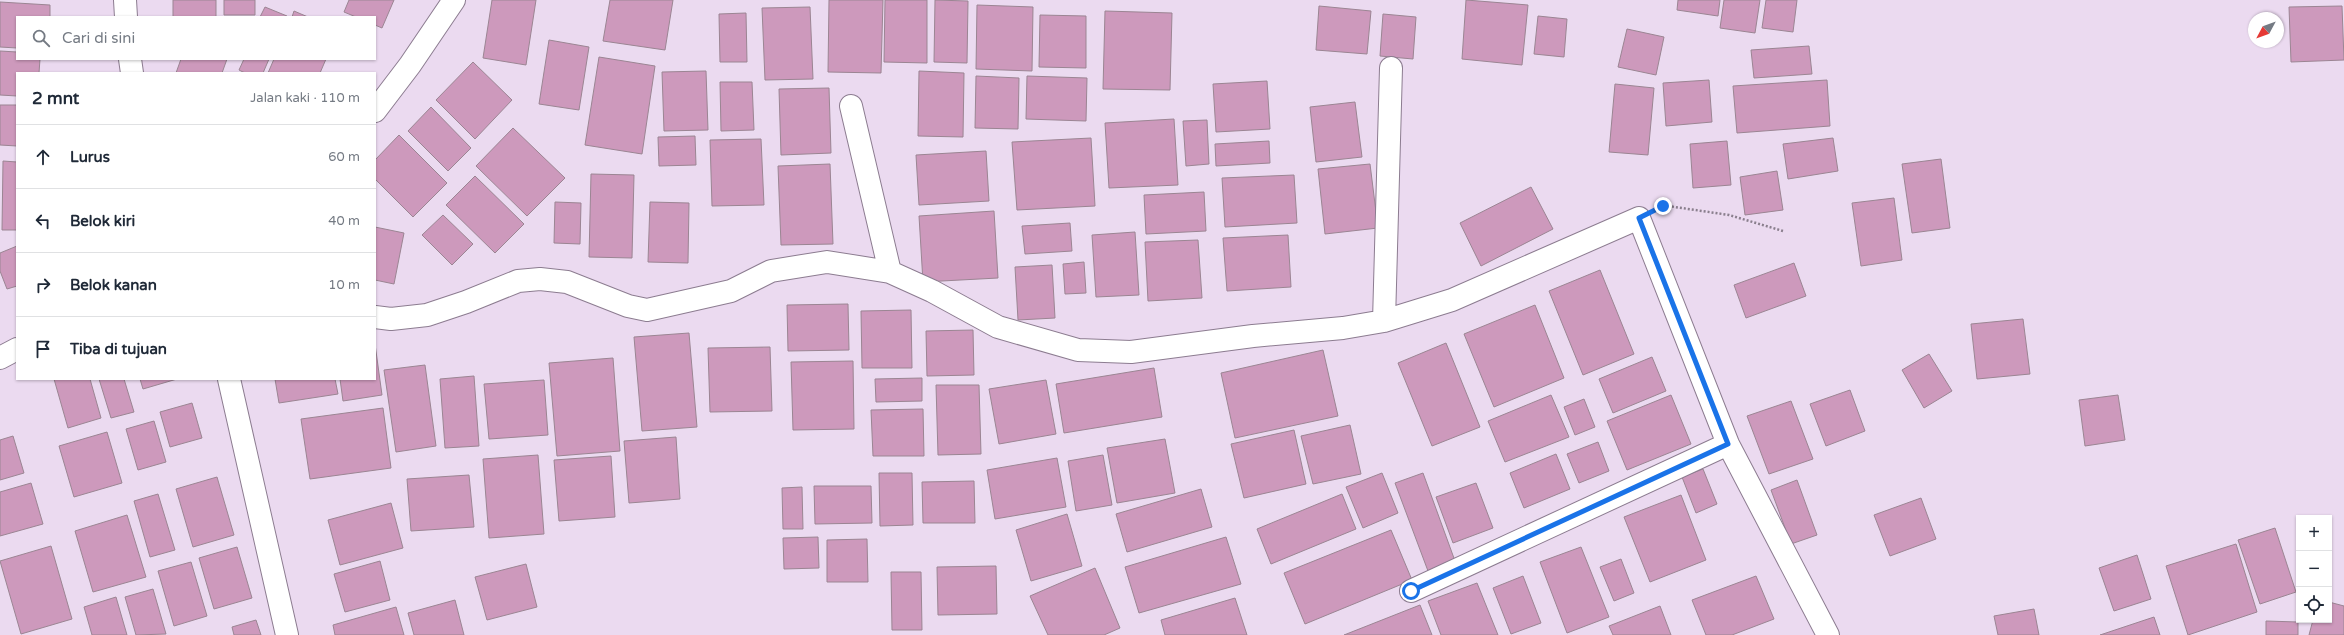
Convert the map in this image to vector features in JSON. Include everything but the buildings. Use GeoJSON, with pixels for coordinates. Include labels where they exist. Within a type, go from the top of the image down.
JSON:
{"type":"FeatureCollection","features":[{"type":"Feature","properties":{"kind":"street"},"geometry":{"type":"LineString","coordinates":[[125,0],[126,16]]}},
{"type":"Feature","properties":{"kind":"street"},"geometry":{"type":"LineString","coordinates":[[376,110],[410,65],[454,0]]}},
{"type":"Feature","properties":{"kind":"street"},"geometry":{"type":"LineString","coordinates":[[130,60],[132,72]]}},
{"type":"Feature","properties":{"kind":"street"},"geometry":{"type":"LineString","coordinates":[[1384,321],[1391,68]]}},
{"type":"Feature","properties":{"kind":"street"},"geometry":{"type":"LineString","coordinates":[[851,106],[890,272]]}},
{"type":"Feature","properties":{"kind":"street"},"geometry":{"type":"LineString","coordinates":[[376,317],[390,319],[426,315],[466,302],[518,281],[540,278],[567,282],[628,306],[648,310],[731,291],[771,270],[827,262],[890,272],[932,291],[998,327],[1078,350],[1131,352],[1253,336],[1343,328],[1384,321],[1452,300],[1639,218],[1728,444],[1828,635]]}},
{"type":"Feature","properties":{"kind":"street"},"geometry":{"type":"LineString","coordinates":[[0,358],[16,350]]}},
{"type":"Feature","properties":{"kind":"street"},"geometry":{"type":"LineString","coordinates":[[229,380],[287,635]]}},
{"type":"Feature","properties":{"kind":"street"},"geometry":{"type":"LineString","coordinates":[[1411,591],[1728,444]]}},
{"type":"Feature","properties":{"kind":"path"},"geometry":{"type":"LineString","coordinates":[[1639,218],[1663,206],[1729,215],[1783,230]]}},
{"type":"Feature","properties":{"kind":"route"},"geometry":{"type":"LineString","coordinates":[[1411,591],[1728,444],[1639,218],[1663,206]]}}]}
